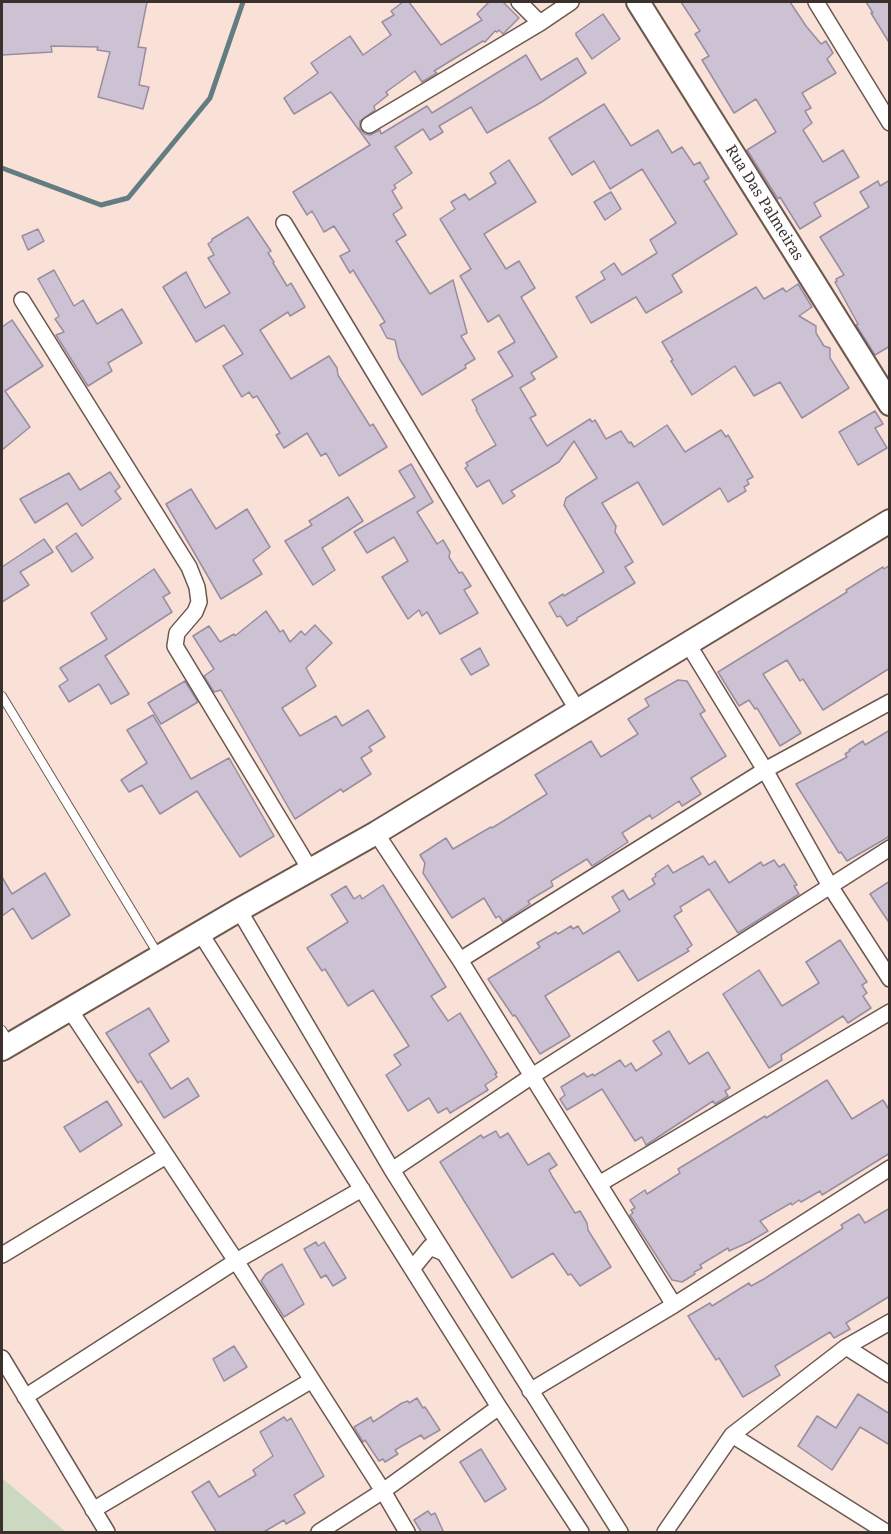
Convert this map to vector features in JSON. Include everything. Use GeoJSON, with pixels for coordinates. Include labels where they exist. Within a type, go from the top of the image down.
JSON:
{"type":"FeatureCollection","features":[{"type":"Feature","properties":{"kind":"street"},"geometry":{"type":"LineString","coordinates":[[519,2],[540,23]]}},
{"type":"Feature","properties":{"kind":"street"},"geometry":{"type":"LineString","coordinates":[[369,125],[540,23],[571,2]]}},
{"type":"Feature","properties":{"kind":"street","name":"Rua Das Palmeiras"},"geometry":{"type":"LineString","coordinates":[[638,2],[890,404]]}},
{"type":"Feature","properties":{"kind":"street"},"geometry":{"type":"LineString","coordinates":[[816,2],[890,123]]}},
{"type":"Feature","properties":{"kind":"street"},"geometry":{"type":"LineString","coordinates":[[284,223],[578,711]]}},
{"type":"Feature","properties":{"kind":"street"},"geometry":{"type":"LineString","coordinates":[[22,300],[189,567],[197,587],[199,602],[195,612],[177,633],[175,646],[311,871]]}},
{"type":"Feature","properties":{"kind":"street"},"geometry":{"type":"LineString","coordinates":[[4,1041],[70,1010],[239,910],[376,833],[890,521]]}},
{"type":"Feature","properties":{"kind":"street"},"geometry":{"type":"LineString","coordinates":[[688,644],[765,770],[830,886],[890,979]]}},
{"type":"Feature","properties":{"kind":"street"},"geometry":{"type":"LineString","coordinates":[[460,960],[765,770],[890,702]]}},
{"type":"Feature","properties":{"kind":"street"},"geometry":{"type":"LineString","coordinates":[[376,833],[460,960],[674,1305]]}},
{"type":"Feature","properties":{"kind":"street"},"geometry":{"type":"LineString","coordinates":[[392,1170],[532,1076],[890,848]]}},
{"type":"Feature","properties":{"kind":"street"},"geometry":{"type":"LineString","coordinates":[[239,910],[392,1170],[620,1533]]}},
{"type":"Feature","properties":{"kind":"street"},"geometry":{"type":"LineString","coordinates":[[201,934],[581,1533]]}},
{"type":"Feature","properties":{"kind":"street"},"geometry":{"type":"LineString","coordinates":[[70,1010],[236,1261],[383,1491],[407,1533]]}},
{"type":"Feature","properties":{"kind":"street"},"geometry":{"type":"LineString","coordinates":[[599,1184],[890,1012]]}},
{"type":"Feature","properties":{"kind":"street"},"geometry":{"type":"LineString","coordinates":[[2,1255],[166,1156]]}},
{"type":"Feature","properties":{"kind":"street"},"geometry":{"type":"LineString","coordinates":[[530,1391],[674,1305],[890,1168]]}},
{"type":"Feature","properties":{"kind":"street"},"geometry":{"type":"LineString","coordinates":[[25,1397],[236,1261],[362,1189]]}},
{"type":"Feature","properties":{"kind":"street"},"geometry":{"type":"LineString","coordinates":[[412,1269],[430,1247],[444,1252]]}},
{"type":"Feature","properties":{"kind":"street"},"geometry":{"type":"LineString","coordinates":[[665,1533],[732,1435],[846,1347],[890,1322]]}},
{"type":"Feature","properties":{"kind":"street"},"geometry":{"type":"LineString","coordinates":[[846,1347],[890,1375]]}},
{"type":"Feature","properties":{"kind":"street"},"geometry":{"type":"LineString","coordinates":[[2,1358],[107,1533]]}},
{"type":"Feature","properties":{"kind":"street"},"geometry":{"type":"LineString","coordinates":[[93,1510],[312,1380]]}},
{"type":"Feature","properties":{"kind":"street"},"geometry":{"type":"LineString","coordinates":[[319,1533],[383,1491],[499,1407]]}},
{"type":"Feature","properties":{"kind":"street"},"geometry":{"type":"LineString","coordinates":[[732,1435],[886,1533]]}},
{"type":"Feature","properties":{"kind":"lane"},"geometry":{"type":"LineString","coordinates":[[2,696],[160,958]]}},
{"type":"Feature","properties":{"kind":"green space"},"geometry":{"type":"Polygon","coordinates":[[[2,1478],[66,1532],[2,1532],[2,1478]]]}},
{"type":"Feature","properties":{"kind":"building"},"geometry":{"type":"Polygon","coordinates":[[[2,2],[147,2],[138,47],[146,48],[139,85],[149,87],[143,109],[98,97],[110,52],[97,50],[98,47],[51,46],[52,52],[2,55],[2,2]]]}},
{"type":"Feature","properties":{"kind":"building"},"geometry":{"type":"Polygon","coordinates":[[[403,2],[409,2],[441,45],[482,20],[477,14],[489,2],[503,2],[519,18],[503,34],[499,30],[495,31],[485,42],[483,41],[434,71],[437,73],[422,82],[415,71],[386,92],[388,95],[374,106],[375,110],[360,121],[360,129],[365,134],[370,135],[380,130],[381,134],[427,106],[432,113],[526,55],[541,80],[577,58],[586,73],[540,103],[487,133],[471,107],[439,126],[443,132],[430,140],[423,129],[395,147],[412,173],[394,185],[396,188],[392,191],[402,208],[393,214],[406,235],[396,241],[430,294],[453,280],[467,333],[461,336],[475,359],[465,365],[466,368],[422,395],[399,358],[395,340],[387,338],[380,325],[385,322],[353,270],[350,273],[340,256],[350,251],[334,226],[324,232],[312,211],[307,215],[293,192],[370,145],[331,92],[294,114],[284,98],[318,73],[311,63],[350,36],[363,55],[391,35],[382,22],[394,15],[391,11],[403,2]]]}},
{"type":"Feature","properties":{"kind":"building"},"geometry":{"type":"Polygon","coordinates":[[[681,2],[790,2],[821,44],[826,41],[833,53],[827,59],[836,73],[802,93],[811,108],[805,111],[812,123],[803,130],[823,162],[843,150],[859,177],[814,203],[821,216],[800,229],[747,150],[776,132],[756,99],[734,113],[702,60],[709,56],[695,34],[700,31],[681,2]]]}},
{"type":"Feature","properties":{"kind":"building"},"geometry":{"type":"Polygon","coordinates":[[[866,2],[890,2],[890,44],[871,13],[873,13],[866,2]]]}},
{"type":"Feature","properties":{"kind":"building"},"geometry":{"type":"Polygon","coordinates":[[[603,14],[620,39],[592,59],[576,33],[603,14]]]}},
{"type":"Feature","properties":{"kind":"building"},"geometry":{"type":"Polygon","coordinates":[[[604,104],[631,146],[658,130],[672,153],[682,147],[694,165],[700,162],[709,178],[704,181],[737,234],[672,275],[682,292],[646,313],[636,297],[591,323],[576,297],[605,279],[601,272],[614,263],[622,275],[657,253],[650,240],[676,223],[642,169],[610,189],[594,161],[572,175],[549,138],[604,104]]]}},
{"type":"Feature","properties":{"kind":"building"},"geometry":{"type":"Polygon","coordinates":[[[509,160],[536,202],[484,234],[506,269],[519,261],[535,288],[521,297],[557,357],[531,373],[535,379],[520,388],[536,415],[530,418],[547,446],[590,419],[592,422],[595,420],[606,439],[621,431],[634,447],[667,425],[685,452],[721,430],[726,437],[728,435],[753,477],[747,480],[749,484],[744,487],[746,491],[728,502],[720,488],[663,525],[638,482],[602,503],[616,526],[615,532],[633,562],[625,567],[635,583],[567,626],[560,616],[557,617],[549,603],[604,572],[564,505],[566,498],[597,478],[574,441],[559,462],[511,491],[515,496],[503,504],[489,480],[477,487],[465,468],[468,466],[466,463],[496,445],[472,400],[513,376],[498,352],[515,342],[499,315],[488,322],[460,276],[471,269],[440,219],[455,209],[451,202],[465,194],[469,200],[496,183],[490,173],[509,160]]]}},
{"type":"Feature","properties":{"kind":"building"},"geometry":{"type":"Polygon","coordinates":[[[890,180],[890,346],[875,355],[856,325],[858,324],[835,282],[844,275],[820,237],[869,207],[860,192],[878,181],[880,186],[890,180]]]}},
{"type":"Feature","properties":{"kind":"building"},"geometry":{"type":"Polygon","coordinates":[[[611,192],[621,209],[605,220],[594,202],[611,192]]]}},
{"type":"Feature","properties":{"kind":"building"},"geometry":{"type":"Polygon","coordinates":[[[248,217],[271,251],[268,253],[287,286],[291,283],[305,307],[290,316],[288,312],[260,330],[291,379],[329,356],[337,368],[338,375],[370,426],[373,424],[387,447],[339,476],[326,453],[321,456],[307,433],[284,448],[276,435],[280,433],[257,396],[253,398],[249,392],[242,397],[223,366],[243,354],[224,325],[196,342],[163,287],[186,272],[205,308],[230,293],[208,258],[214,255],[208,244],[212,239],[248,217]]]}},
{"type":"Feature","properties":{"kind":"building"},"geometry":{"type":"Polygon","coordinates":[[[38,229],[44,241],[28,250],[22,236],[38,229]]]}},
{"type":"Feature","properties":{"kind":"building"},"geometry":{"type":"Polygon","coordinates":[[[54,270],[74,306],[83,300],[97,324],[122,309],[142,343],[108,363],[112,371],[88,386],[56,335],[64,332],[55,319],[59,316],[38,279],[54,270]]]}},
{"type":"Feature","properties":{"kind":"building"},"geometry":{"type":"Polygon","coordinates":[[[798,284],[812,307],[799,316],[816,326],[816,333],[824,346],[830,348],[830,358],[849,388],[802,418],[780,382],[754,396],[735,366],[692,395],[662,342],[756,287],[764,299],[783,288],[786,292],[798,284]]]}},
{"type":"Feature","properties":{"kind":"building"},"geometry":{"type":"Polygon","coordinates":[[[12,320],[43,366],[5,391],[30,427],[2,450],[2,327],[12,320]]]}},
{"type":"Feature","properties":{"kind":"building"},"geometry":{"type":"Polygon","coordinates":[[[875,411],[883,424],[875,428],[887,448],[858,465],[839,432],[875,411]]]}},
{"type":"Feature","properties":{"kind":"building"},"geometry":{"type":"Polygon","coordinates":[[[411,464],[433,502],[417,512],[437,544],[443,540],[450,552],[449,557],[471,586],[464,590],[478,613],[440,634],[427,612],[422,616],[419,610],[408,619],[382,577],[408,561],[394,537],[367,553],[354,532],[415,497],[399,471],[411,464]]]}},
{"type":"Feature","properties":{"kind":"building"},"geometry":{"type":"Polygon","coordinates":[[[110,472],[120,487],[115,491],[121,499],[82,526],[67,503],[35,523],[20,499],[69,473],[80,490],[110,472]]]}},
{"type":"Feature","properties":{"kind":"building"},"geometry":{"type":"Polygon","coordinates":[[[191,489],[216,529],[247,509],[270,547],[253,560],[262,574],[221,599],[166,504],[191,489]]]}},
{"type":"Feature","properties":{"kind":"building"},"geometry":{"type":"Polygon","coordinates":[[[348,497],[363,521],[322,548],[335,570],[313,585],[285,541],[312,525],[309,521],[348,497]]]}},
{"type":"Feature","properties":{"kind":"building"},"geometry":{"type":"Polygon","coordinates":[[[76,533],[93,558],[72,572],[56,547],[76,533]]]}},
{"type":"Feature","properties":{"kind":"building"},"geometry":{"type":"Polygon","coordinates":[[[44,539],[53,552],[20,572],[29,585],[2,602],[2,567],[44,539]]]}},
{"type":"Feature","properties":{"kind":"building"},"geometry":{"type":"Polygon","coordinates":[[[890,565],[890,668],[823,710],[803,679],[800,681],[787,660],[763,674],[801,733],[780,746],[757,708],[755,709],[749,700],[739,706],[718,672],[847,592],[846,590],[890,565]]]}},
{"type":"Feature","properties":{"kind":"building"},"geometry":{"type":"Polygon","coordinates":[[[154,569],[170,593],[163,597],[172,612],[105,656],[129,694],[111,704],[99,684],[69,702],[59,686],[68,680],[60,668],[107,639],[91,613],[154,569]]]}},
{"type":"Feature","properties":{"kind":"building"},"geometry":{"type":"Polygon","coordinates":[[[266,611],[280,632],[283,630],[290,642],[301,631],[305,635],[315,625],[332,643],[306,668],[316,686],[282,708],[300,736],[336,716],[342,726],[368,710],[385,737],[369,747],[372,751],[361,758],[371,774],[343,792],[341,789],[295,819],[221,690],[214,692],[204,676],[214,669],[193,636],[209,626],[220,642],[234,634],[235,636],[266,611]]]}},
{"type":"Feature","properties":{"kind":"building"},"geometry":{"type":"Polygon","coordinates":[[[480,648],[489,665],[471,675],[461,659],[480,648]]]}},
{"type":"Feature","properties":{"kind":"building"},"geometry":{"type":"Polygon","coordinates":[[[678,680],[687,681],[705,711],[700,714],[726,756],[691,778],[701,794],[682,806],[679,801],[652,819],[650,815],[622,833],[628,842],[592,866],[587,859],[551,881],[553,886],[528,901],[530,904],[503,922],[499,916],[496,918],[484,898],[452,918],[423,873],[425,863],[420,855],[446,838],[453,849],[547,794],[535,775],[591,741],[601,757],[638,734],[628,719],[649,706],[645,699],[678,680]]]}},
{"type":"Feature","properties":{"kind":"building"},"geometry":{"type":"Polygon","coordinates":[[[185,681],[198,702],[161,724],[148,703],[185,681]]]}},
{"type":"Feature","properties":{"kind":"building"},"geometry":{"type":"Polygon","coordinates":[[[153,715],[191,779],[229,758],[274,836],[240,857],[197,791],[160,814],[142,785],[129,792],[121,780],[147,763],[127,730],[153,715]]]}},
{"type":"Feature","properties":{"kind":"building"},"geometry":{"type":"Polygon","coordinates":[[[890,730],[890,836],[847,861],[841,852],[839,853],[796,784],[847,757],[845,754],[849,750],[863,741],[865,745],[890,730]]]}},
{"type":"Feature","properties":{"kind":"building"},"geometry":{"type":"Polygon","coordinates":[[[703,856],[709,865],[715,861],[729,883],[761,862],[763,866],[774,860],[779,867],[784,864],[797,885],[794,886],[799,894],[738,933],[709,889],[680,907],[682,911],[674,916],[692,945],[687,949],[689,951],[638,981],[619,951],[545,996],[570,1036],[540,1054],[488,979],[540,947],[537,943],[556,932],[558,934],[571,926],[573,929],[578,926],[583,934],[620,911],[612,897],[623,890],[629,900],[655,884],[652,879],[656,876],[655,874],[668,865],[673,873],[703,856]]]}},
{"type":"Feature","properties":{"kind":"building"},"geometry":{"type":"Polygon","coordinates":[[[45,873],[70,915],[32,939],[13,908],[2,916],[2,877],[12,894],[45,873]]]}},
{"type":"Feature","properties":{"kind":"building"},"geometry":{"type":"Polygon","coordinates":[[[890,881],[890,924],[870,894],[890,881]]]}},
{"type":"Feature","properties":{"kind":"building"},"geometry":{"type":"Polygon","coordinates":[[[383,885],[446,987],[431,996],[448,1021],[460,1013],[497,1073],[495,1074],[497,1077],[485,1085],[488,1090],[450,1113],[447,1108],[438,1113],[429,1098],[408,1111],[386,1075],[401,1065],[394,1055],[409,1046],[373,990],[348,1006],[325,969],[322,971],[307,948],[348,922],[331,895],[346,886],[354,899],[360,895],[362,899],[383,885]]]}},
{"type":"Feature","properties":{"kind":"building"},"geometry":{"type":"Polygon","coordinates":[[[840,940],[867,982],[862,985],[867,993],[863,996],[871,1008],[848,1023],[843,1016],[781,1055],[782,1060],[769,1068],[723,994],[759,970],[782,1006],[819,983],[806,962],[840,940]]]}},
{"type":"Feature","properties":{"kind":"building"},"geometry":{"type":"Polygon","coordinates":[[[149,1008],[169,1041],[149,1054],[171,1089],[188,1078],[199,1096],[164,1118],[141,1081],[138,1083],[106,1033],[149,1008]]]}},
{"type":"Feature","properties":{"kind":"building"},"geometry":{"type":"Polygon","coordinates":[[[669,1031],[689,1064],[708,1052],[730,1088],[725,1091],[728,1096],[715,1104],[713,1101],[646,1145],[642,1137],[635,1141],[602,1089],[567,1110],[560,1099],[565,1095],[561,1087],[584,1073],[587,1077],[593,1074],[594,1076],[620,1060],[625,1067],[631,1063],[636,1071],[662,1054],[653,1041],[669,1031]]]}},
{"type":"Feature","properties":{"kind":"building"},"geometry":{"type":"Polygon","coordinates":[[[827,1080],[852,1119],[883,1100],[890,1111],[890,1153],[822,1195],[820,1191],[801,1202],[799,1200],[792,1205],[791,1203],[760,1221],[768,1231],[729,1251],[728,1248],[700,1265],[702,1268],[682,1282],[672,1280],[630,1215],[633,1213],[631,1210],[635,1208],[630,1200],[645,1190],[647,1194],[680,1173],[678,1169],[827,1080]]]}},
{"type":"Feature","properties":{"kind":"building"},"geometry":{"type":"Polygon","coordinates":[[[107,1101],[122,1125],[80,1152],[64,1127],[107,1101]]]}},
{"type":"Feature","properties":{"kind":"building"},"geometry":{"type":"Polygon","coordinates":[[[496,1131],[500,1138],[508,1133],[528,1165],[549,1153],[557,1165],[549,1170],[552,1176],[575,1213],[580,1211],[588,1230],[611,1267],[580,1286],[571,1274],[568,1275],[553,1253],[512,1278],[440,1162],[481,1135],[483,1138],[496,1131]]]}},
{"type":"Feature","properties":{"kind":"building"},"geometry":{"type":"Polygon","coordinates":[[[890,1208],[890,1296],[846,1323],[850,1329],[834,1338],[830,1332],[775,1366],[780,1375],[743,1397],[719,1358],[716,1360],[688,1316],[710,1303],[712,1306],[749,1283],[751,1286],[764,1279],[843,1228],[841,1225],[859,1214],[865,1223],[890,1208]]]}},
{"type":"Feature","properties":{"kind":"building"},"geometry":{"type":"Polygon","coordinates":[[[316,1242],[318,1246],[324,1242],[346,1278],[333,1286],[326,1275],[321,1278],[304,1249],[316,1242]]]}},
{"type":"Feature","properties":{"kind":"building"},"geometry":{"type":"Polygon","coordinates":[[[282,1264],[304,1304],[284,1317],[261,1281],[266,1274],[282,1264]]]}},
{"type":"Feature","properties":{"kind":"building"},"geometry":{"type":"Polygon","coordinates":[[[234,1346],[247,1367],[224,1381],[213,1359],[234,1346]]]}},
{"type":"Feature","properties":{"kind":"building"},"geometry":{"type":"Polygon","coordinates":[[[858,1394],[890,1414],[890,1445],[860,1427],[832,1470],[798,1446],[817,1416],[836,1428],[858,1394]]]}},
{"type":"Feature","properties":{"kind":"building"},"geometry":{"type":"Polygon","coordinates":[[[417,1398],[440,1430],[424,1439],[421,1435],[395,1450],[398,1454],[385,1462],[383,1459],[379,1461],[354,1427],[371,1417],[373,1422],[402,1403],[408,1401],[409,1403],[417,1398]]]}},
{"type":"Feature","properties":{"kind":"building"},"geometry":{"type":"Polygon","coordinates":[[[284,1417],[287,1421],[291,1418],[324,1476],[294,1495],[305,1513],[286,1524],[284,1520],[262,1533],[217,1533],[192,1492],[209,1481],[219,1497],[256,1475],[253,1470],[273,1456],[260,1432],[284,1417]]]}},
{"type":"Feature","properties":{"kind":"building"},"geometry":{"type":"Polygon","coordinates":[[[481,1449],[506,1489],[485,1502],[460,1462],[481,1449]]]}},
{"type":"Feature","properties":{"kind":"building"},"geometry":{"type":"Polygon","coordinates":[[[428,1511],[431,1515],[435,1513],[444,1533],[422,1533],[414,1520],[428,1511]]]}},
{"type":"Feature","properties":{"kind":"waterway"},"geometry":{"type":"LineString","coordinates":[[2,168],[101,205],[128,198],[210,98],[243,2]]}}]}
